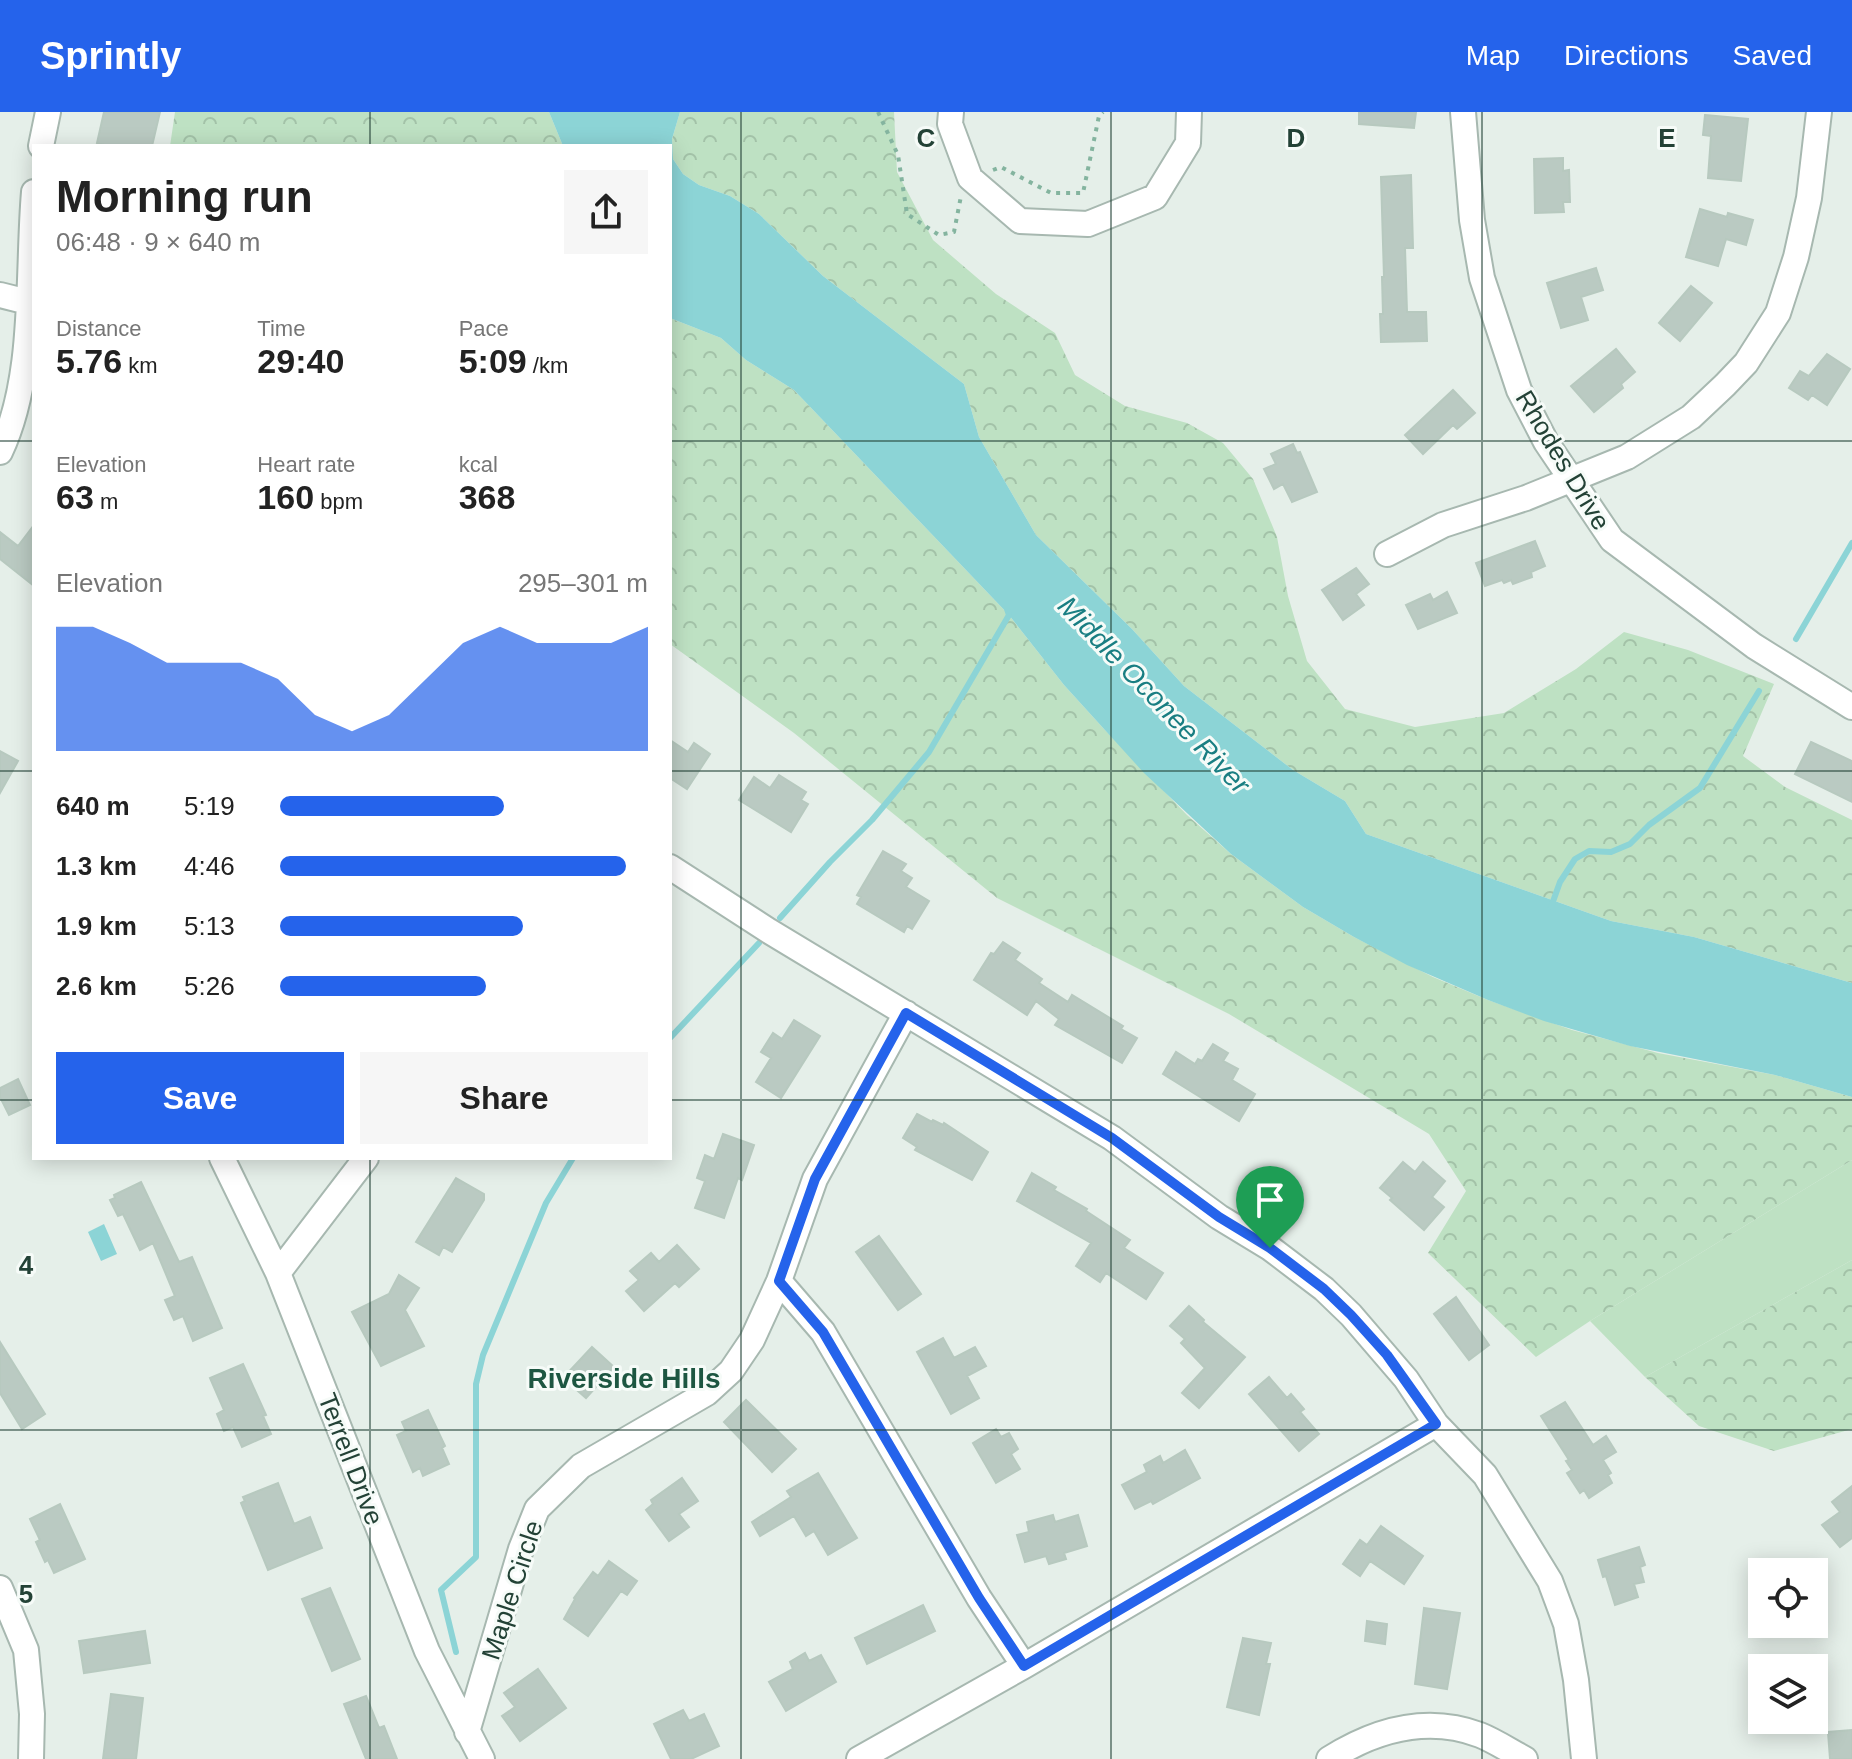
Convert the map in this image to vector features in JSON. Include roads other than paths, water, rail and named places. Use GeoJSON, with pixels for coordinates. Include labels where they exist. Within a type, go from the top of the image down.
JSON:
{"type":"FeatureCollection","features":[{"type":"Feature","properties":{"kind":"street"},"geometry":{"type":"LineString","coordinates":[[41,144],[48,112]]}},
{"type":"Feature","properties":{"kind":"street"},"geometry":{"type":"LineString","coordinates":[[951,112],[950,124],[970,178],[1020,221],[1088,224],[1155,197],[1188,143],[1189,112]]}},
{"type":"Feature","properties":{"kind":"street","name":"Rhodes Drive"},"geometry":{"type":"LineString","coordinates":[[1463,112],[1472,220],[1491,306],[1519,390],[1546,442],[1612,540],[1754,646],[1852,707]]}},
{"type":"Feature","properties":{"kind":"street"},"geometry":{"type":"LineString","coordinates":[[1387,554],[1443,525],[1526,498],[1627,457],[1691,417],[1736,374],[1778,313],[1796,257],[1813,170],[1819,112]]}},
{"type":"Feature","properties":{"kind":"street"},"geometry":{"type":"LineString","coordinates":[[0,452],[19,399],[11,362],[28,302],[32,229]]}},
{"type":"Feature","properties":{"kind":"street"},"geometry":{"type":"LineString","coordinates":[[0,295],[28,302]]}},
{"type":"Feature","properties":{"kind":"street"},"geometry":{"type":"LineString","coordinates":[[672,868],[769,931],[1112,1138],[1219,1217],[1270,1248],[1351,1315],[1387,1355],[1436,1424],[1485,1475],[1550,1581],[1566,1624],[1576,1680],[1584,1759]]}},
{"type":"Feature","properties":{"kind":"street","name":"Maple Circle"},"geometry":{"type":"LineString","coordinates":[[467,1732],[521,1549],[537,1509],[581,1466],[707,1393],[731,1371],[752,1340],[779,1281],[815,1179],[906,1013]]}},
{"type":"Feature","properties":{"kind":"street","name":"Terrell Drive"},"geometry":{"type":"LineString","coordinates":[[223,1160],[278,1273],[427,1651],[482,1759]]}},
{"type":"Feature","properties":{"kind":"street"},"geometry":{"type":"LineString","coordinates":[[278,1273],[364,1160]]}},
{"type":"Feature","properties":{"kind":"street"},"geometry":{"type":"LineString","coordinates":[[779,1281],[823,1332],[979,1598],[1024,1666]]}},
{"type":"Feature","properties":{"kind":"street"},"geometry":{"type":"LineString","coordinates":[[859,1759],[1024,1666],[1436,1424]]}},
{"type":"Feature","properties":{"kind":"street"},"geometry":{"type":"LineString","coordinates":[[0,1588],[26,1650],[32,1714],[31,1759]]}},
{"type":"Feature","properties":{"kind":"street"},"geometry":{"type":"LineString","coordinates":[[1329,1759],[1388,1730],[1432,1725],[1479,1735],[1525,1759]]}},
{"type":"Feature","properties":{"kind":"water","name":"Middle Oconee River"},"geometry":{"type":"Polygon","coordinates":[[[549,112],[680,112],[672,139],[673,159],[683,174],[699,185],[730,196],[759,214],[823,276],[964,384],[979,437],[1036,535],[1132,629],[1184,686],[1293,770],[1345,801],[1366,834],[1611,921],[1694,937],[1852,983],[1852,1097],[1775,1075],[1630,1046],[1544,1021],[1488,1000],[1407,965],[1354,937],[1303,907],[1231,854],[1144,773],[1064,685],[1009,615],[794,390],[746,360],[721,338],[672,319],[672,144],[562,144],[549,112]]]}},
{"type":"Feature","properties":{"kind":"water"},"geometry":{"type":"Polygon","coordinates":[[[104,1224],[117,1254],[101,1261],[88,1232],[104,1224]]]}},
{"type":"Feature","properties":{"kind":"waterway"},"geometry":{"type":"LineString","coordinates":[[1796,639],[1852,543]]}},
{"type":"Feature","properties":{"kind":"waterway"},"geometry":{"type":"LineString","coordinates":[[780,918],[872,820],[929,752],[1009,615],[1007,609]]}},
{"type":"Feature","properties":{"kind":"waterway"},"geometry":{"type":"LineString","coordinates":[[1551,907],[1560,882],[1575,859],[1589,851],[1611,852],[1630,844],[1649,825],[1700,788],[1759,691]]}},
{"type":"Feature","properties":{"kind":"waterway"},"geometry":{"type":"LineString","coordinates":[[672,1036],[759,943]]}},
{"type":"Feature","properties":{"kind":"waterway"},"geometry":{"type":"LineString","coordinates":[[456,1652],[441,1590],[476,1557],[476,1384],[483,1355],[546,1203],[572,1160]]}},
{"type":"Feature","properties":{"kind":"district","name":"Riverside Hills"},"geometry":{"type":"Point","coordinates":[624,1378]}}]}
